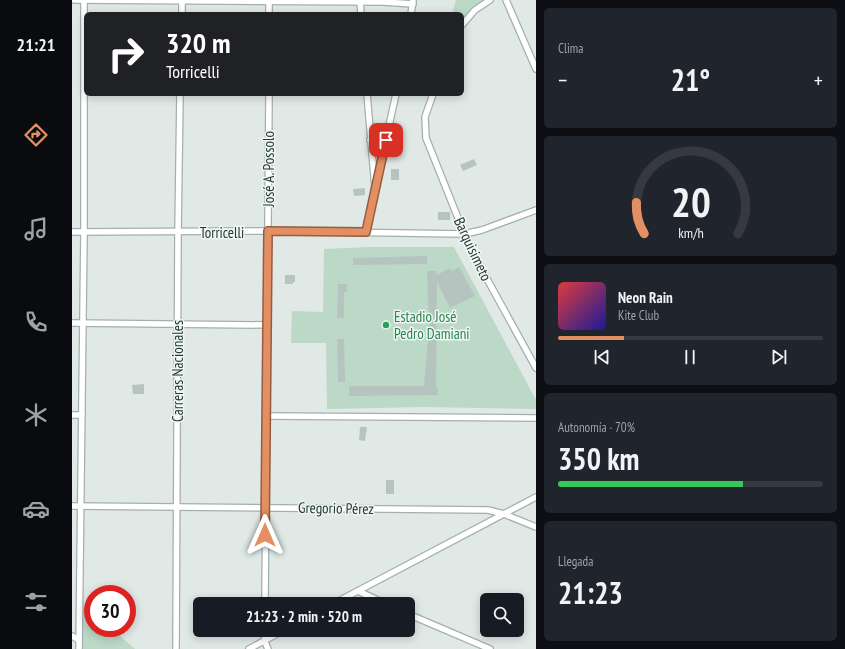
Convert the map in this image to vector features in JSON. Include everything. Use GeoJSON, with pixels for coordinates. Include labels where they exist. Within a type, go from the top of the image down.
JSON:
{"type":"FeatureCollection","features":[{"type":"Feature","properties":{"kind":"street"},"geometry":{"type":"LineString","coordinates":[[74,0],[413,2],[411,12]]}},
{"type":"Feature","properties":{"kind":"street"},"geometry":{"type":"LineString","coordinates":[[79,649],[84,232],[84,0]]}},
{"type":"Feature","properties":{"kind":"street"},"geometry":{"type":"LineString","coordinates":[[464,23],[475,10],[490,0]]}},
{"type":"Feature","properties":{"kind":"street"},"geometry":{"type":"LineString","coordinates":[[506,0],[536,68]]}},
{"type":"Feature","properties":{"kind":"street"},"geometry":{"type":"LineString","coordinates":[[182,1],[182,12]]}},
{"type":"Feature","properties":{"kind":"street"},"geometry":{"type":"LineString","coordinates":[[269,1],[269,12]]}},
{"type":"Feature","properties":{"kind":"street"},"geometry":{"type":"LineString","coordinates":[[360,1],[361,12]]}},
{"type":"Feature","properties":{"kind":"street","name":"Carreras Nacionales"},"geometry":{"type":"LineString","coordinates":[[176,649],[180,96]]}},
{"type":"Feature","properties":{"kind":"street","name":"José A. Possolo"},"geometry":{"type":"LineString","coordinates":[[265,597],[269,96]]}},
{"type":"Feature","properties":{"kind":"street"},"geometry":{"type":"LineString","coordinates":[[367,96],[375,188]]}},
{"type":"Feature","properties":{"kind":"street"},"geometry":{"type":"LineString","coordinates":[[366,232],[396,96]]}},
{"type":"Feature","properties":{"kind":"street","name":"Barquisimeto"},"geometry":{"type":"LineString","coordinates":[[432,96],[424,124],[426,138],[464,234],[536,368]]}},
{"type":"Feature","properties":{"kind":"street"},"geometry":{"type":"LineString","coordinates":[[370,140],[377,143],[386,140]]}},
{"type":"Feature","properties":{"kind":"street","name":"Torricelli"},"geometry":{"type":"LineString","coordinates":[[72,232],[268,231],[464,234],[482,230],[536,210]]}},
{"type":"Feature","properties":{"kind":"street"},"geometry":{"type":"LineString","coordinates":[[72,323],[267,324]]}},
{"type":"Feature","properties":{"kind":"street"},"geometry":{"type":"LineString","coordinates":[[72,415],[82,416]]}},
{"type":"Feature","properties":{"kind":"street"},"geometry":{"type":"LineString","coordinates":[[266,416],[536,418]]}},
{"type":"Feature","properties":{"kind":"street"},"geometry":{"type":"LineString","coordinates":[[346,597],[536,497]]}},
{"type":"Feature","properties":{"kind":"street","name":"Gregorio Pérez"},"geometry":{"type":"LineString","coordinates":[[72,506],[488,510],[504,514],[536,527]]}},
{"type":"Feature","properties":{"kind":"street"},"geometry":{"type":"LineString","coordinates":[[358,591],[371,597]]}},
{"type":"Feature","properties":{"kind":"street"},"geometry":{"type":"LineString","coordinates":[[415,617],[490,649]]}},
{"type":"Feature","properties":{"kind":"street"},"geometry":{"type":"LineString","coordinates":[[72,636],[79,640]]}},
{"type":"Feature","properties":{"kind":"street"},"geometry":{"type":"LineString","coordinates":[[249,649],[271,637]]}},
{"type":"Feature","properties":{"kind":"street"},"geometry":{"type":"LineString","coordinates":[[265,640],[268,649]]}},
{"type":"Feature","properties":{"kind":"green space"},"geometry":{"type":"Polygon","coordinates":[[[456,0],[483,0],[464,16],[464,12],[453,12],[456,0]]]}},
{"type":"Feature","properties":{"kind":"green space"},"geometry":{"type":"Polygon","coordinates":[[[369,247],[454,247],[536,400],[536,409],[422,407],[327,409],[326,343],[291,343],[292,311],[323,312],[324,249],[369,247]]]}},
{"type":"Feature","properties":{"kind":"green space"},"geometry":{"type":"Polygon","coordinates":[[[84,608],[84,637],[121,637],[135,649],[83,649],[84,608]]]}},
{"type":"Feature","properties":{"kind":"building"},"geometry":{"type":"Polygon","coordinates":[[[474,159],[477,165],[463,171],[460,165],[474,159]]]}},
{"type":"Feature","properties":{"kind":"building"},"geometry":{"type":"Polygon","coordinates":[[[391,169],[399,169],[399,180],[391,180],[391,169]]]}},
{"type":"Feature","properties":{"kind":"building"},"geometry":{"type":"Polygon","coordinates":[[[365,188],[365,195],[354,196],[353,189],[365,188]]]}},
{"type":"Feature","properties":{"kind":"building"},"geometry":{"type":"Polygon","coordinates":[[[438,212],[450,212],[450,220],[438,220],[438,212]]]}},
{"type":"Feature","properties":{"kind":"building"},"geometry":{"type":"Polygon","coordinates":[[[427,256],[427,264],[353,265],[353,258],[427,256]]]}},
{"type":"Feature","properties":{"kind":"building"},"geometry":{"type":"Polygon","coordinates":[[[459,267],[475,296],[450,308],[437,282],[436,387],[438,387],[438,395],[349,396],[349,386],[424,386],[429,325],[427,271],[437,271],[437,275],[450,268],[452,271],[459,267]]]}},
{"type":"Feature","properties":{"kind":"building"},"geometry":{"type":"Polygon","coordinates":[[[285,275],[295,275],[295,282],[293,282],[293,284],[285,284],[285,275]]]}},
{"type":"Feature","properties":{"kind":"building"},"geometry":{"type":"Polygon","coordinates":[[[338,284],[347,284],[347,292],[344,292],[344,318],[337,318],[338,284]]]}},
{"type":"Feature","properties":{"kind":"building"},"geometry":{"type":"Polygon","coordinates":[[[337,339],[344,339],[345,382],[338,382],[337,339]]]}},
{"type":"Feature","properties":{"kind":"building"},"geometry":{"type":"Polygon","coordinates":[[[144,384],[144,394],[133,394],[132,385],[144,384]]]}},
{"type":"Feature","properties":{"kind":"building"},"geometry":{"type":"Polygon","coordinates":[[[360,427],[367,427],[365,441],[359,440],[360,427]]]}},
{"type":"Feature","properties":{"kind":"building"},"geometry":{"type":"Polygon","coordinates":[[[386,480],[394,480],[394,494],[386,494],[386,480]]]}},
{"type":"Feature","properties":{"kind":"place","name":"Estadio José Pedro Damiani"},"geometry":{"type":"Point","coordinates":[386,325]}},
{"type":"Feature","properties":{"kind":"route"},"geometry":{"type":"LineString","coordinates":[[265,535],[268,231],[366,232],[369,224],[375,188],[386,140]]}}]}
